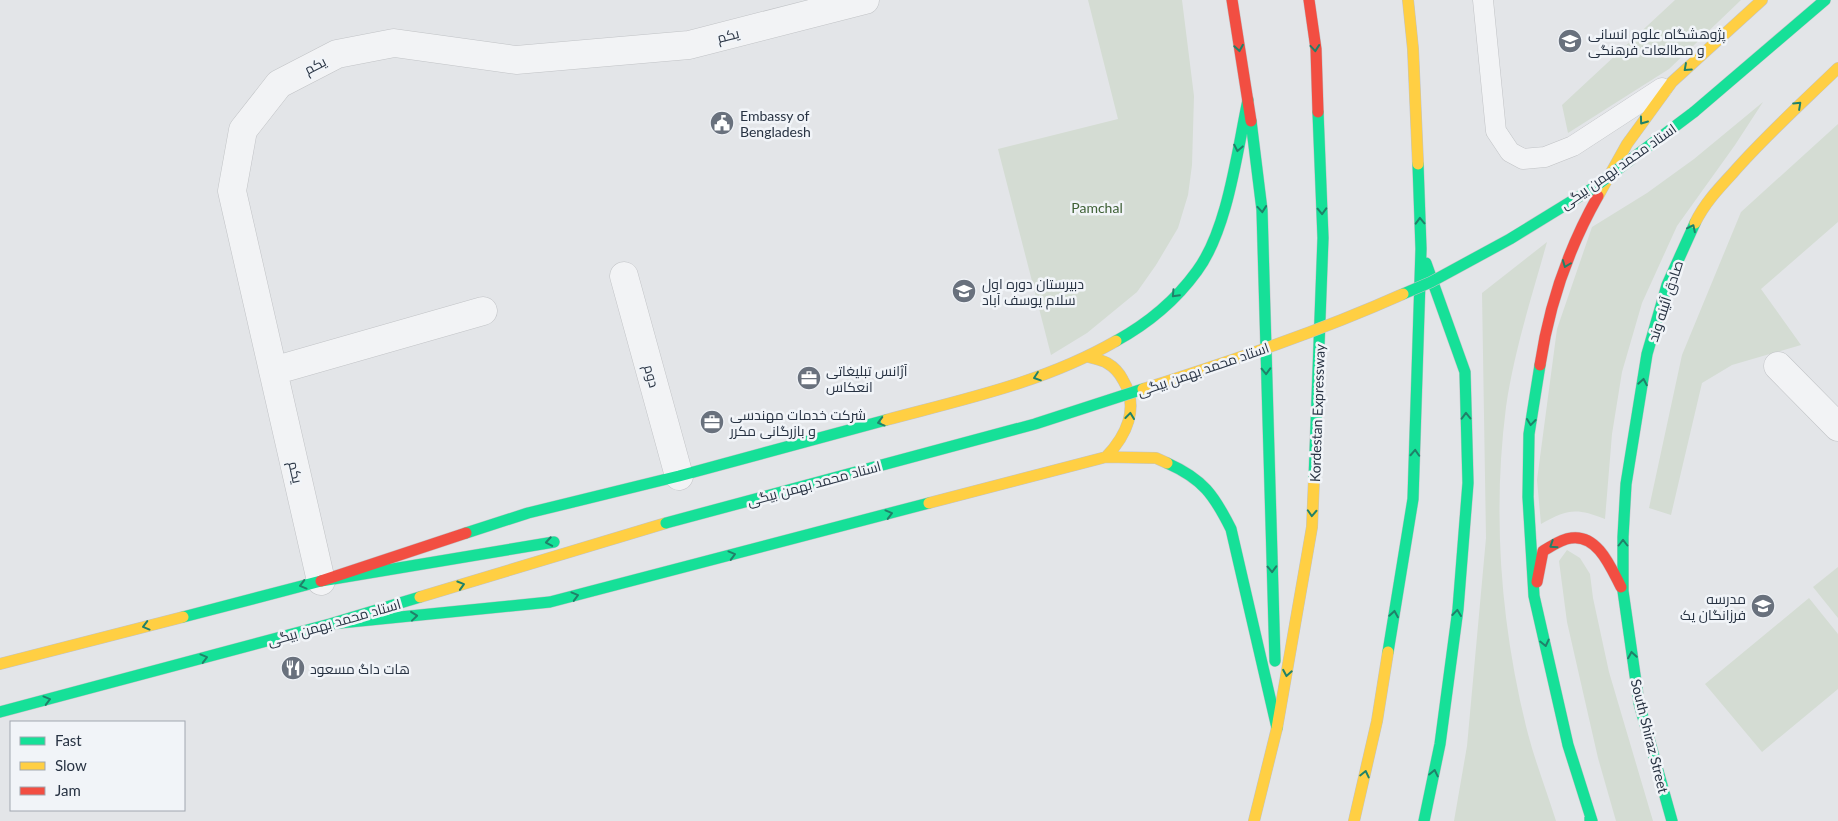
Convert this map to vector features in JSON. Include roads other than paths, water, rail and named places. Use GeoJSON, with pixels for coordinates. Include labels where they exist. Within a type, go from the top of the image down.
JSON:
{"type":"FeatureCollection","features":[{"type":"Feature","properties":{"kind":"main road"},"geometry":{"type":"LineString","coordinates":[[1232,0],[1248,100],[1262,210],[1277,728]]}},
{"type":"Feature","properties":{"kind":"main road","name":"Kordestan Expressway"},"geometry":{"type":"LineString","coordinates":[[1254,821],[1277,728],[1312,527],[1323,238],[1316,49],[1309,0]]}},
{"type":"Feature","properties":{"kind":"main road"},"geometry":{"type":"LineString","coordinates":[[1354,821],[1377,721],[1413,499],[1421,249],[1413,49],[1408,0]]}},
{"type":"Feature","properties":{"kind":"main road"},"geometry":{"type":"LineString","coordinates":[[1591,820],[1568,745],[1534,596],[1528,506],[1529,434],[1545,332],[1559,282],[1581,226],[1627,144],[1672,82],[1762,0]]}},
{"type":"Feature","properties":{"kind":"main road","name":"استاد محمد بهمن بیگی"},"geometry":{"type":"LineString","coordinates":[[0,712],[330,624],[666,523],[1035,424],[1255,353],[1352,317],[1432,282],[1510,239],[1593,188],[1694,112],[1825,0]]}},
{"type":"Feature","properties":{"kind":"main road","name":"صادق آئینه وند"},"geometry":{"type":"LineString","coordinates":[[1623,591],[1623,537],[1626,484],[1647,354],[1667,285],[1698,215],[1720,187],[1753,150],[1838,68]]}},
{"type":"Feature","properties":{"kind":"main road"},"geometry":{"type":"LineString","coordinates":[[0,664],[321,581],[528,514],[679,476],[1006,388],[1059,370],[1089,357],[1134,331],[1164,307],[1197,271],[1222,219],[1248,100]]}},
{"type":"Feature","properties":{"kind":"main road"},"geometry":{"type":"LineString","coordinates":[[1421,249],[1465,372],[1468,483],[1458,609],[1440,744],[1425,819]]}},
{"type":"Feature","properties":{"kind":"main road"},"geometry":{"type":"LineString","coordinates":[[1089,357],[1110,364],[1126,383],[1132,403],[1129,427],[1116,448],[1106,457]]}},
{"type":"Feature","properties":{"kind":"main road"},"geometry":{"type":"LineString","coordinates":[[330,624],[550,602],[1106,457],[1156,458],[1182,470],[1201,483],[1216,500],[1231,528],[1277,728]]}},
{"type":"Feature","properties":{"kind":"main road","name":"استاد محمد بهمن بیگی"},"geometry":{"type":"LineString","coordinates":[[580,537],[666,523]]}},
{"type":"Feature","properties":{"kind":"main road"},"geometry":{"type":"LineString","coordinates":[[1534,596],[1543,552],[1558,541],[1579,537],[1595,544],[1606,557],[1623,591]]}},
{"type":"Feature","properties":{"kind":"main road"},"geometry":{"type":"LineString","coordinates":[[321,581],[561,540]]}},
{"type":"Feature","properties":{"kind":"main road","name":"South Shiraz Street"},"geometry":{"type":"LineString","coordinates":[[1623,591],[1639,703],[1672,821]]}},
{"type":"Feature","properties":{"kind":"street","name":"یکم"},"geometry":{"type":"LineString","coordinates":[[321,581],[232,191],[242,130],[278,84],[336,54],[394,43],[516,60],[689,45],[865,0]]}},
{"type":"Feature","properties":{"kind":"street","name":"دوم"},"geometry":{"type":"LineString","coordinates":[[624,276],[679,476]]}},
{"type":"Feature","properties":{"kind":"street"},"geometry":{"type":"LineString","coordinates":[[273,372],[483,311]]}},
{"type":"Feature","properties":{"kind":"street"},"geometry":{"type":"LineString","coordinates":[[1778,366],[1838,427]]}},
{"type":"Feature","properties":{"kind":"lane"},"geometry":{"type":"LineString","coordinates":[[1483,0],[1496,131],[1510,152],[1523,159],[1545,158],[1573,146],[1672,82]]}},
{"type":"Feature","properties":{"kind":"place","name":"پژوهشگاه علوم انسانی و مطالعات فرهنگی"},"geometry":{"type":"Point","coordinates":[1570,41]}},
{"type":"Feature","properties":{"kind":"place","name":"Embassy of Bengladesh"},"geometry":{"type":"Point","coordinates":[722,123]}},
{"type":"Feature","properties":{"kind":"place","name":"دبیرستان دوره اول سلام یوسف آباد"},"geometry":{"type":"Point","coordinates":[964,291]}},
{"type":"Feature","properties":{"kind":"place","name":"آژانس تبلیغاتی انعکاس"},"geometry":{"type":"Point","coordinates":[809,378]}},
{"type":"Feature","properties":{"kind":"place","name":"شرکت خدمات مهندسی و بازرگانی مکرر"},"geometry":{"type":"Point","coordinates":[712,422]}},
{"type":"Feature","properties":{"kind":"place","name":"مدرسه فرزانگان یک"},"geometry":{"type":"Point","coordinates":[1763,606]}},
{"type":"Feature","properties":{"kind":"place","name":"هات داگ مسعود"},"geometry":{"type":"Point","coordinates":[293,668]}},
{"type":"Feature","properties":{"kind":"park label","name":"Pamchal"},"geometry":{"type":"Point","coordinates":[1097,207]}}]}
